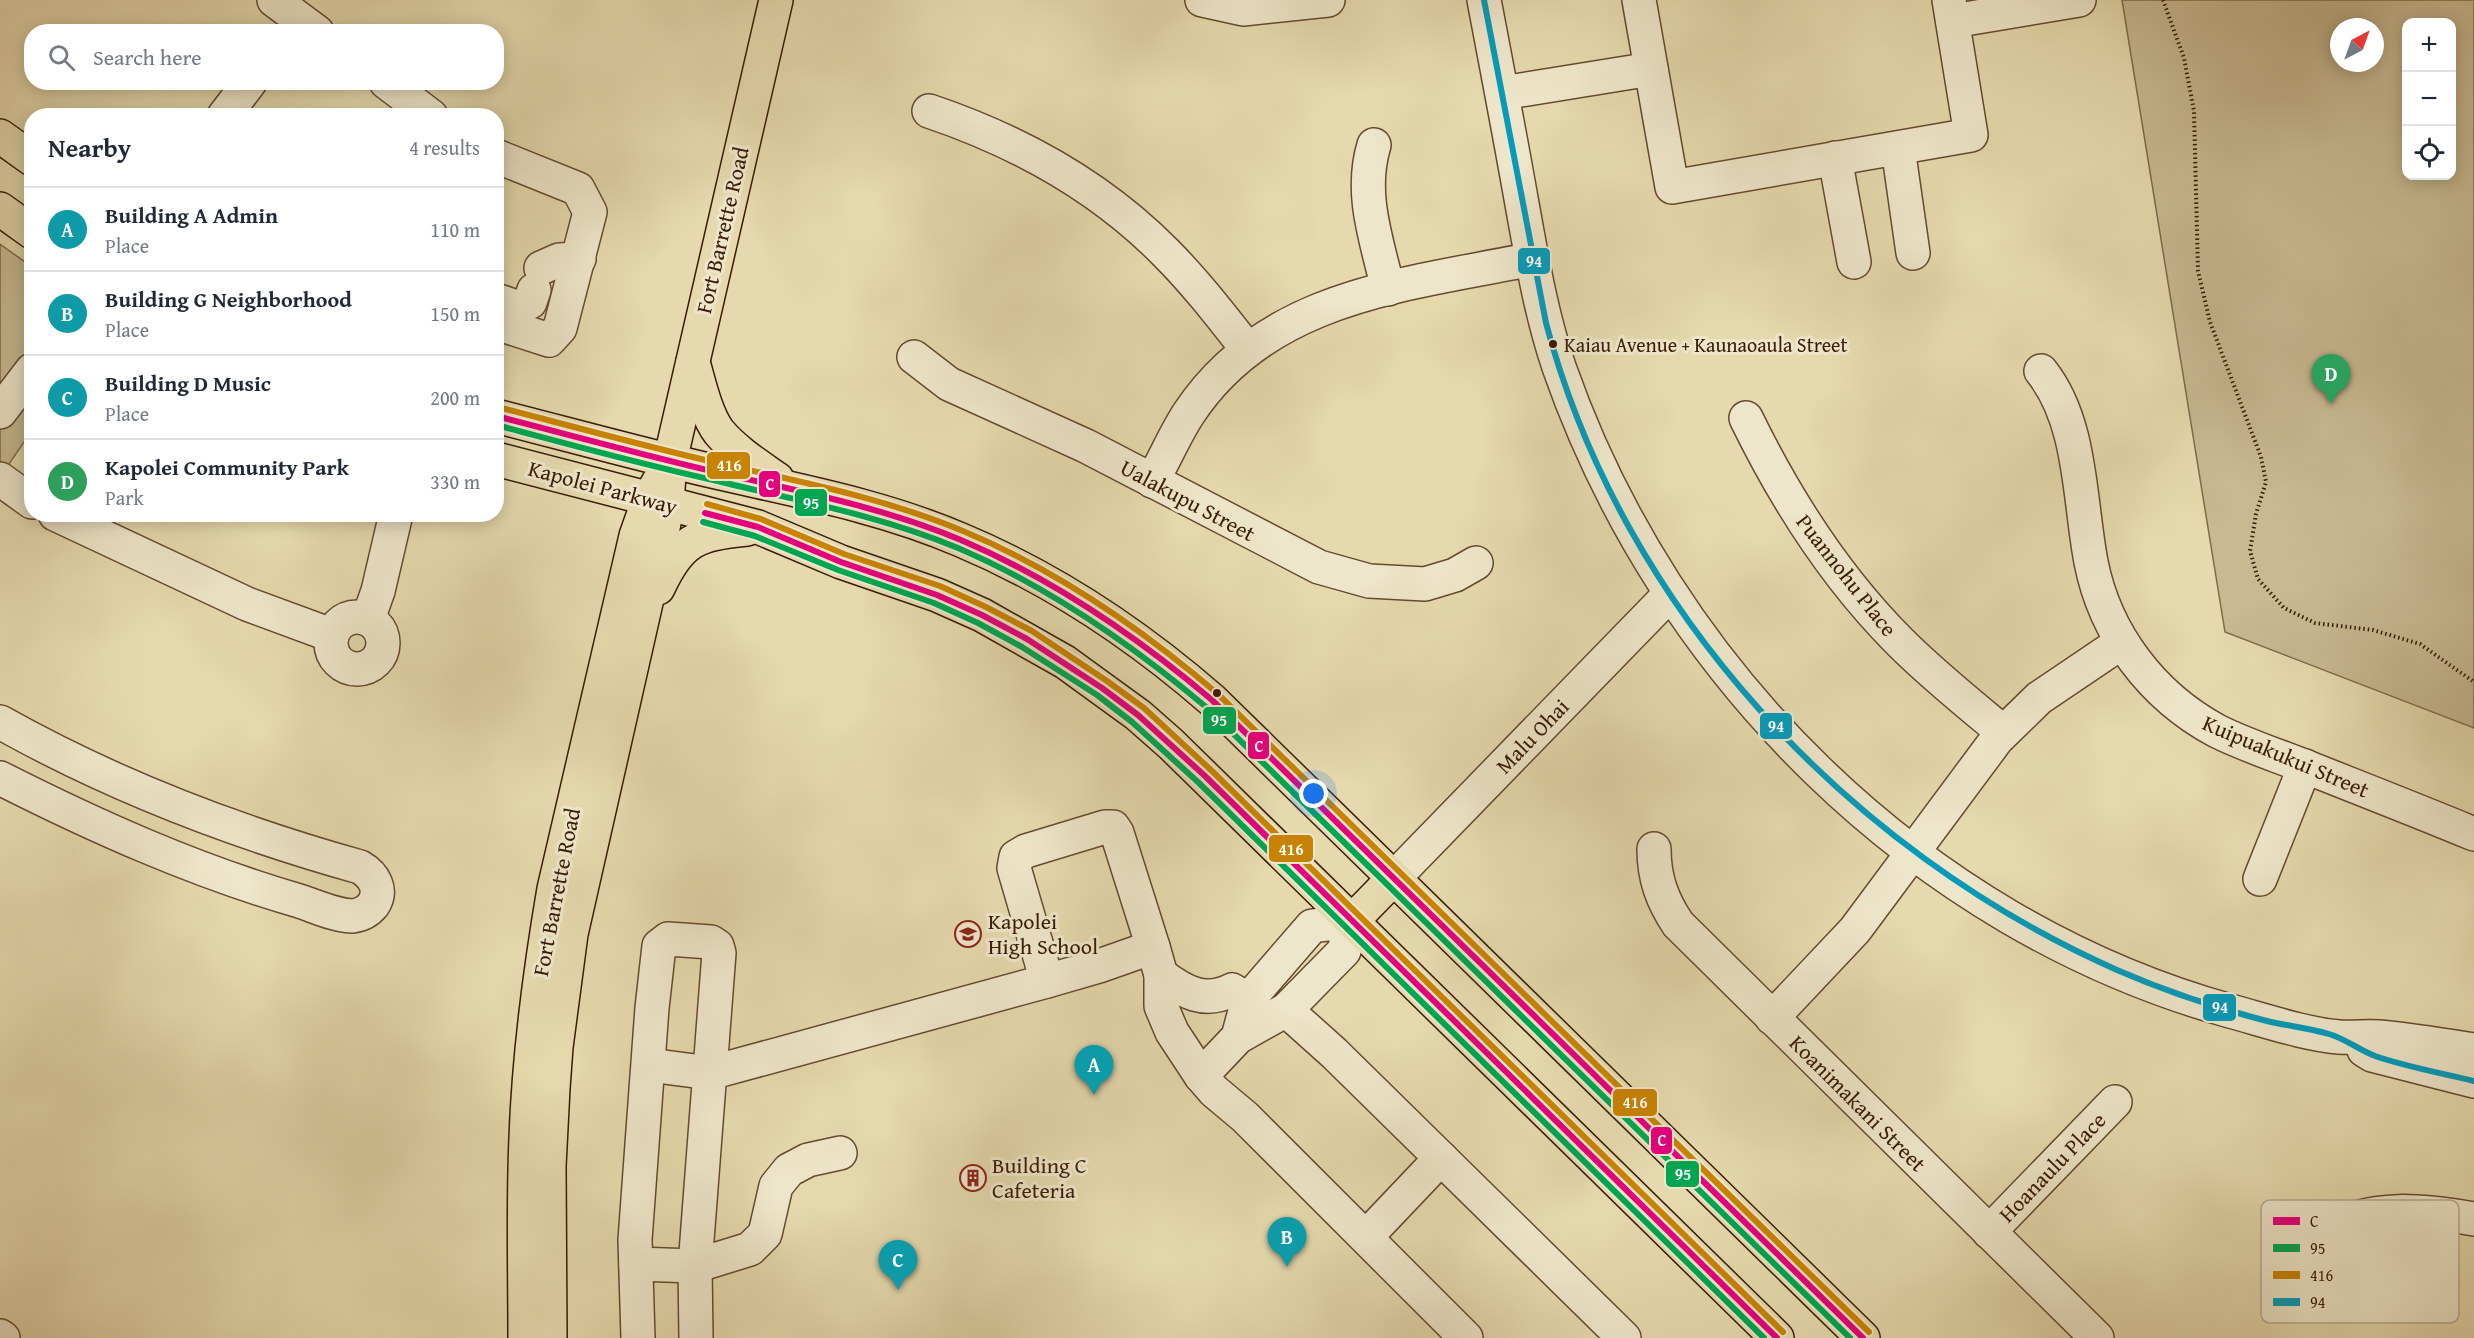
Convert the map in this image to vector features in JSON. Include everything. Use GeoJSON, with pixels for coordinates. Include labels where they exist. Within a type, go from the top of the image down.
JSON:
{"type":"FeatureCollection","features":[{"type":"Feature","properties":{"kind":"main road","name":"Fort Barrette Road"},"geometry":{"type":"LineString","coordinates":[[550,1338],[549,1166],[553,1088],[559,1019],[577,898],[635,645],[658,501],[670,461],[776,0]]}},
{"type":"Feature","properties":{"kind":"main road"},"geometry":{"type":"LineString","coordinates":[[0,136],[24,153]]}},
{"type":"Feature","properties":{"kind":"main road"},"geometry":{"type":"LineString","coordinates":[[0,209],[24,226]]}},
{"type":"Feature","properties":{"kind":"main road"},"geometry":{"type":"LineString","coordinates":[[693,361],[703,398],[718,431],[743,455],[791,489]]}},
{"type":"Feature","properties":{"kind":"main road","name":"Kapolei Parkway"},"geometry":{"type":"LineString","coordinates":[[504,418],[670,461],[858,504],[960,539],[1009,561],[1098,612],[1176,668],[1212,700],[1863,1338]]}},
{"type":"Feature","properties":{"kind":"main road","name":"Kapolei Parkway"},"geometry":{"type":"LineString","coordinates":[[504,461],[758,527],[841,562],[937,595],[982,615],[1065,662],[1138,715],[1172,744],[1777,1338]]}},
{"type":"Feature","properties":{"kind":"main road","name":"Fort Barrette Road"},"geometry":{"type":"LineString","coordinates":[[525,1338],[526,1137],[540,972],[570,814],[636,536],[658,501]]}},
{"type":"Feature","properties":{"kind":"main road"},"geometry":{"type":"LineString","coordinates":[[635,645],[663,577],[684,547],[692,541],[715,533],[758,527]]}},
{"type":"Feature","properties":{"kind":"main road"},"geometry":{"type":"LineString","coordinates":[[1352,921],[1394,878]]}},
{"type":"Feature","properties":{"kind":"street"},"geometry":{"type":"LineString","coordinates":[[1202,0],[1243,9],[1328,0]]}},
{"type":"Feature","properties":{"kind":"street"},"geometry":{"type":"LineString","coordinates":[[1484,0],[1542,313],[1577,416],[1623,514],[1670,594],[1710,651],[1780,734],[1862,812],[1958,884],[2008,915],[2115,969],[2226,1010],[2338,1037],[2372,1055],[2474,1081]]}},
{"type":"Feature","properties":{"kind":"street"},"geometry":{"type":"LineString","coordinates":[[1639,0],[1672,187],[1971,135],[1951,11],[2079,0]]}},
{"type":"Feature","properties":{"kind":"street"},"geometry":{"type":"LineString","coordinates":[[1502,93],[1651,69]]}},
{"type":"Feature","properties":{"kind":"street"},"geometry":{"type":"LineString","coordinates":[[396,90],[420,108]]}},
{"type":"Feature","properties":{"kind":"street"},"geometry":{"type":"LineString","coordinates":[[929,111],[1001,139],[1036,156],[1101,198],[1166,252],[1248,350]]}},
{"type":"Feature","properties":{"kind":"street"},"geometry":{"type":"LineString","coordinates":[[1374,145],[1368,173],[1368,199],[1388,289]]}},
{"type":"Feature","properties":{"kind":"street"},"geometry":{"type":"LineString","coordinates":[[1898,148],[1913,253]]}},
{"type":"Feature","properties":{"kind":"street"},"geometry":{"type":"LineString","coordinates":[[1835,158],[1854,262]]}},
{"type":"Feature","properties":{"kind":"street"},"geometry":{"type":"LineString","coordinates":[[504,159],[578,189],[590,212],[560,328],[549,340],[504,326]]}},
{"type":"Feature","properties":{"kind":"street"},"geometry":{"type":"LineString","coordinates":[[504,303],[519,308],[530,302],[538,279],[559,260],[579,259]]}},
{"type":"Feature","properties":{"kind":"street"},"geometry":{"type":"LineString","coordinates":[[1152,481],[1189,413],[1226,369],[1248,350],[1279,329],[1318,309],[1343,300],[1532,259]]}},
{"type":"Feature","properties":{"kind":"street","name":"Ualakupu Street"},"geometry":{"type":"LineString","coordinates":[[914,357],[949,384],[1086,446],[1295,556],[1344,576],[1370,581],[1425,584],[1455,575],[1476,563]]}},
{"type":"Feature","properties":{"kind":"street","name":"Kuipuakukui Street"},"geometry":{"type":"LineString","coordinates":[[2041,371],[2058,395],[2068,421],[2095,580],[2122,642],[2139,667],[2156,686],[2196,718],[2218,731],[2474,834]]}},
{"type":"Feature","properties":{"kind":"street"},"geometry":{"type":"LineString","coordinates":[[0,412],[24,380]]}},
{"type":"Feature","properties":{"kind":"street","name":"Puannohu Place"},"geometry":{"type":"LineString","coordinates":[[1746,418],[1791,503],[1851,587],[1924,665],[2003,732]]}},
{"type":"Feature","properties":{"kind":"street"},"geometry":{"type":"LineString","coordinates":[[0,479],[24,496]]}},
{"type":"Feature","properties":{"kind":"street"},"geometry":{"type":"LineString","coordinates":[[72,522],[247,604],[331,635]]}},
{"type":"Feature","properties":{"kind":"street"},"geometry":{"type":"LineString","coordinates":[[368,619],[378,591],[394,522]]}},
{"type":"Feature","properties":{"kind":"street","name":"Malu Ohai"},"geometry":{"type":"LineString","coordinates":[[1394,878],[1670,594]]}},
{"type":"Feature","properties":{"kind":"street"},"geometry":{"type":"LineString","coordinates":[[350,617],[368,619],[380,631],[384,647],[381,655],[369,667],[353,670],[337,661],[330,644],[331,635],[342,621],[350,617]]}},
{"type":"Feature","properties":{"kind":"street"},"geometry":{"type":"LineString","coordinates":[[1772,1018],[1855,930],[2003,732],[2039,698],[2122,642]]}},
{"type":"Feature","properties":{"kind":"street"},"geometry":{"type":"LineString","coordinates":[[0,722],[75,761],[186,810],[282,844],[360,867],[374,878],[377,886],[375,902],[364,913],[350,916],[274,893],[196,866],[119,835],[0,778]]}},
{"type":"Feature","properties":{"kind":"street"},"geometry":{"type":"LineString","coordinates":[[2260,879],[2305,766]]}},
{"type":"Feature","properties":{"kind":"street"},"geometry":{"type":"LineString","coordinates":[[1047,981],[1014,868],[1016,858],[1026,851],[1105,827],[1113,827],[1117,833],[1157,961],[1161,1006],[1180,1047],[1201,1076],[1466,1338]]}},
{"type":"Feature","properties":{"kind":"street","name":"Koanimakani Street"},"geometry":{"type":"LineString","coordinates":[[1654,849],[1654,864],[1661,895],[1678,924],[2097,1338]]}},
{"type":"Feature","properties":{"kind":"street"},"geometry":{"type":"LineString","coordinates":[[1201,1076],[1238,1037],[1286,1010],[1344,951],[1352,921],[1312,926],[1248,1000],[1238,1037]]}},
{"type":"Feature","properties":{"kind":"street"},"geometry":{"type":"LineString","coordinates":[[638,1338],[635,1240],[659,946],[668,939],[711,942],[717,946],[719,953],[695,1266],[696,1338]]}},
{"type":"Feature","properties":{"kind":"street"},"geometry":{"type":"LineString","coordinates":[[1157,961],[1183,991],[1195,995],[1215,996],[1232,990],[1248,1000]]}},
{"type":"Feature","properties":{"kind":"street"},"geometry":{"type":"LineString","coordinates":[[649,1065],[710,1072],[1047,981],[1157,961]]}},
{"type":"Feature","properties":{"kind":"street"},"geometry":{"type":"LineString","coordinates":[[1286,1010],[1334,1053],[1624,1338]]}},
{"type":"Feature","properties":{"kind":"street"},"geometry":{"type":"LineString","coordinates":[[2338,1037],[2376,1036],[2474,1050]]}},
{"type":"Feature","properties":{"kind":"street","name":"Hoanaulu Place"},"geometry":{"type":"LineString","coordinates":[[1989,1232],[2115,1102]]}},
{"type":"Feature","properties":{"kind":"street"},"geometry":{"type":"LineString","coordinates":[[636,1264],[695,1266],[750,1249],[765,1234],[776,1186],[789,1170],[808,1160],[840,1153]]}},
{"type":"Feature","properties":{"kind":"street"},"geometry":{"type":"LineString","coordinates":[[1366,1238],[1441,1158]]}},
{"type":"Feature","properties":{"kind":"street"},"geometry":{"type":"LineString","coordinates":[[2459,1217],[2474,1219]]}},
{"type":"Feature","properties":{"kind":"path"},"geometry":{"type":"LineString","coordinates":[[2163,0],[2184,58],[2194,111],[2198,271],[2210,322],[2254,437],[2266,482],[2256,514],[2250,551],[2258,579],[2284,609],[2315,623],[2373,630],[2420,644],[2474,681]]}},
{"type":"Feature","properties":{"kind":"shaded area"},"geometry":{"type":"Polygon","coordinates":[[[2122,0],[2474,0],[2474,728],[2225,632],[2122,0]]]}},
{"type":"Feature","properties":{"kind":"shaded area"},"geometry":{"type":"Polygon","coordinates":[[[0,244],[24,261],[24,442],[0,477],[0,244]]]}},
{"type":"Feature","properties":{"kind":"transit line","name":"94"},"geometry":{"type":"LineString","coordinates":[[1484,0],[1546,323],[1581,428],[1629,528],[1689,622],[1759,709],[1838,788],[1925,859],[2018,920],[2117,970],[2172,992],[2248,1016],[2329,1034],[2369,1054],[2387,1060],[2474,1081]]}},
{"type":"Feature","properties":{"kind":"transit line","name":"416"},"geometry":{"type":"LineString","coordinates":[[504,409],[903,509],[998,546],[1097,602],[1159,646],[1218,694],[1869,1332]]}},
{"type":"Feature","properties":{"kind":"transit line","name":"C"},"geometry":{"type":"LineString","coordinates":[[504,418],[901,518],[995,555],[1092,610],[1153,653],[1212,700],[1863,1338]]}},
{"type":"Feature","properties":{"kind":"transit line","name":"95"},"geometry":{"type":"LineString","coordinates":[[504,427],[898,526],[992,563],[1088,618],[1206,707],[1850,1338]]}},
{"type":"Feature","properties":{"kind":"transit line","name":"416"},"geometry":{"type":"LineString","coordinates":[[707,504],[761,519],[844,554],[940,586],[986,607],[1032,631],[1144,708],[1211,770],[1783,1332]]}},
{"type":"Feature","properties":{"kind":"transit line","name":"C"},"geometry":{"type":"LineString","coordinates":[[705,513],[758,527],[841,562],[937,595],[982,615],[1027,639],[1102,688],[1138,715],[1205,776],[1777,1338]]}},
{"type":"Feature","properties":{"kind":"transit line","name":"95"},"geometry":{"type":"LineString","coordinates":[[703,522],[755,536],[838,570],[934,603],[1022,647],[1097,695],[1132,722],[1199,783],[1764,1338]]}},
{"type":"Feature","properties":{"kind":"place","name":"Kaiau Avenue + Kaunaoaula Street"},"geometry":{"type":"Point","coordinates":[1553,344]}},
{"type":"Feature","properties":{"kind":"place","name":"Kapolei Community Park"},"geometry":{"type":"Point","coordinates":[2331,404]}},
{"type":"Feature","properties":{"kind":"place","name":"Kapolei High School"},"geometry":{"type":"Point","coordinates":[968,934]}},
{"type":"Feature","properties":{"kind":"place","name":"Building A Admin"},"geometry":{"type":"Point","coordinates":[1094,1095]}},
{"type":"Feature","properties":{"kind":"place","name":"Building C Cafeteria"},"geometry":{"type":"Point","coordinates":[973,1178]}},
{"type":"Feature","properties":{"kind":"place","name":"Building G Neighborhood"},"geometry":{"type":"Point","coordinates":[1287,1267]}},
{"type":"Feature","properties":{"kind":"place","name":"Building D Music"},"geometry":{"type":"Point","coordinates":[898,1290]}}]}
